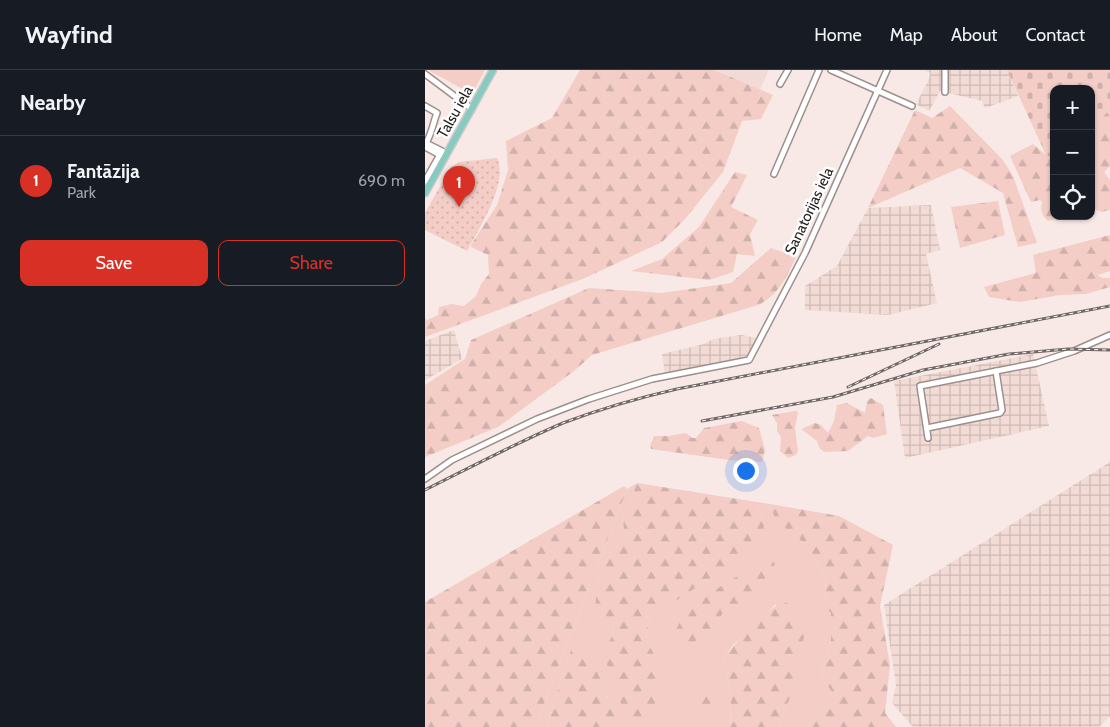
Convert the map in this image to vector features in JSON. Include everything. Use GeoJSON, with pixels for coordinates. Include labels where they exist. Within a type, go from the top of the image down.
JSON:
{"type":"FeatureCollection","features":[{"type":"Feature","properties":{"kind":"main road","name":"Talsu iela"},"geometry":{"type":"LineString","coordinates":[[425,193],[442,156],[493,70]]}},
{"type":"Feature","properties":{"kind":"street"},"geometry":{"type":"LineString","coordinates":[[780,84],[788,70]]}},
{"type":"Feature","properties":{"kind":"street"},"geometry":{"type":"LineString","coordinates":[[774,174],[819,70]]}},
{"type":"Feature","properties":{"kind":"street"},"geometry":{"type":"LineString","coordinates":[[831,70],[912,106]]}},
{"type":"Feature","properties":{"kind":"street","name":"Sanatorijas iela"},"geometry":{"type":"LineString","coordinates":[[425,479],[452,460],[537,419],[589,399],[651,379],[749,360],[805,253],[887,70]]}},
{"type":"Feature","properties":{"kind":"street"},"geometry":{"type":"LineString","coordinates":[[945,70],[945,92]]}},
{"type":"Feature","properties":{"kind":"street"},"geometry":{"type":"LineString","coordinates":[[425,74],[472,108]]}},
{"type":"Feature","properties":{"kind":"street"},"geometry":{"type":"LineString","coordinates":[[425,106],[437,113],[432,132],[425,145],[442,156],[425,181]]}},
{"type":"Feature","properties":{"kind":"street"},"geometry":{"type":"LineString","coordinates":[[928,438],[920,386],[1037,363],[1074,351],[1110,335]]}},
{"type":"Feature","properties":{"kind":"street"},"geometry":{"type":"LineString","coordinates":[[927,428],[1000,414],[1002,410],[996,371]]}},
{"type":"Feature","properties":{"kind":"shaded area"},"geometry":{"type":"Polygon","coordinates":[[[716,70],[769,70],[760,89],[716,70]]]}},
{"type":"Feature","properties":{"kind":"shaded area"},"geometry":{"type":"Polygon","coordinates":[[[924,70],[1007,70],[1018,96],[985,108],[982,101],[940,91],[929,111],[916,104],[929,79],[930,73],[924,70]]]}},
{"type":"Feature","properties":{"kind":"shaded area"},"geometry":{"type":"Polygon","coordinates":[[[931,205],[940,250],[926,254],[937,303],[888,315],[805,310],[805,286],[837,266],[868,208],[931,205]]]}},
{"type":"Feature","properties":{"kind":"shaded area"},"geometry":{"type":"Polygon","coordinates":[[[454,330],[462,359],[425,380],[425,341],[454,330]]]}},
{"type":"Feature","properties":{"kind":"shaded area"},"geometry":{"type":"Polygon","coordinates":[[[741,335],[757,338],[747,358],[665,375],[662,354],[704,344],[713,339],[741,335]]]}},
{"type":"Feature","properties":{"kind":"shaded area"},"geometry":{"type":"Polygon","coordinates":[[[1033,354],[1049,426],[905,458],[894,381],[1033,354]]]}},
{"type":"Feature","properties":{"kind":"shaded area"},"geometry":{"type":"Polygon","coordinates":[[[1110,462],[1110,716],[1099,727],[913,727],[892,703],[896,685],[884,605],[1110,462]]]}},
{"type":"Feature","properties":{"kind":"green space"},"geometry":{"type":"Polygon","coordinates":[[[428,70],[485,70],[472,94],[428,70]]]}},
{"type":"Feature","properties":{"kind":"green space"},"geometry":{"type":"Polygon","coordinates":[[[580,70],[715,70],[773,95],[761,119],[742,121],[723,172],[685,219],[662,242],[585,278],[425,337],[425,318],[427,320],[438,315],[439,307],[451,304],[464,306],[476,296],[481,284],[489,274],[488,255],[471,247],[471,245],[497,205],[508,170],[506,141],[552,118],[580,70]]]}},
{"type":"Feature","properties":{"kind":"green space"},"geometry":{"type":"Polygon","coordinates":[[[1007,70],[1110,70],[1110,110],[1095,123],[1095,85],[1050,85],[1050,156],[1046,155],[1007,70]]]}},
{"type":"Feature","properties":{"kind":"green space"},"geometry":{"type":"Polygon","coordinates":[[[950,106],[1003,160],[1013,176],[1037,243],[1018,247],[1003,193],[960,168],[868,208],[915,110],[932,118],[950,106]]]}},
{"type":"Feature","properties":{"kind":"green space"},"geometry":{"type":"Polygon","coordinates":[[[1110,110],[1110,166],[1104,172],[1110,180],[1110,210],[1101,212],[1095,209],[1095,123],[1110,110]]]}},
{"type":"Feature","properties":{"kind":"green space"},"geometry":{"type":"Polygon","coordinates":[[[1033,144],[1050,156],[1050,220],[1052,220],[1048,221],[1044,217],[1040,200],[1031,202],[1010,156],[1033,144]]]}},
{"type":"Feature","properties":{"kind":"green space"},"geometry":{"type":"Polygon","coordinates":[[[497,158],[500,168],[496,192],[485,218],[467,251],[425,230],[425,213],[451,167],[460,162],[497,158]]]}},
{"type":"Feature","properties":{"kind":"green space"},"geometry":{"type":"Polygon","coordinates":[[[735,172],[747,175],[731,207],[758,220],[750,234],[755,256],[737,254],[733,272],[709,280],[631,271],[662,259],[699,227],[735,172]]]}},
{"type":"Feature","properties":{"kind":"green space"},"geometry":{"type":"Polygon","coordinates":[[[998,201],[1005,235],[960,248],[951,207],[998,201]]]}},
{"type":"Feature","properties":{"kind":"green space"},"geometry":{"type":"Polygon","coordinates":[[[1110,235],[1110,271],[1098,275],[1102,278],[1110,278],[1110,287],[1086,294],[1060,295],[1020,302],[989,297],[984,287],[1036,273],[1033,255],[1110,235]]]}},
{"type":"Feature","properties":{"kind":"green space"},"geometry":{"type":"Polygon","coordinates":[[[771,248],[796,257],[781,285],[765,301],[758,305],[592,355],[574,371],[498,427],[425,457],[425,385],[465,359],[471,340],[589,288],[662,293],[731,283],[771,248]]]}},
{"type":"Feature","properties":{"kind":"green space"},"geometry":{"type":"Polygon","coordinates":[[[871,398],[883,405],[887,434],[873,438],[868,436],[848,451],[825,452],[820,449],[817,441],[801,429],[815,423],[821,425],[828,433],[834,421],[837,405],[847,403],[865,413],[867,401],[871,398]]]}},
{"type":"Feature","properties":{"kind":"green space"},"geometry":{"type":"Polygon","coordinates":[[[798,412],[795,428],[798,451],[796,455],[788,458],[780,451],[781,437],[777,431],[777,423],[772,415],[798,412]]]}},
{"type":"Feature","properties":{"kind":"green space"},"geometry":{"type":"Polygon","coordinates":[[[742,421],[759,428],[765,450],[762,462],[729,460],[651,449],[650,446],[654,436],[686,433],[692,438],[696,438],[704,428],[742,421]]]}},
{"type":"Feature","properties":{"kind":"green space"},"geometry":{"type":"Polygon","coordinates":[[[637,483],[623,518],[624,534],[606,562],[614,623],[612,636],[603,653],[658,662],[646,639],[650,618],[755,551],[764,524],[757,502],[770,504],[777,521],[804,543],[826,577],[825,607],[831,612],[831,640],[821,676],[832,692],[808,727],[778,727],[789,700],[776,604],[733,645],[724,659],[731,701],[730,727],[620,727],[586,644],[571,650],[546,727],[535,727],[627,489],[637,483]],[[775,564],[684,642],[708,635],[723,613],[775,564]]]}},
{"type":"Feature","properties":{"kind":"green space"},"geometry":{"type":"Polygon","coordinates":[[[637,483],[757,502],[764,524],[763,539],[755,551],[650,618],[646,639],[658,662],[660,689],[653,712],[642,720],[632,718],[624,712],[603,653],[612,636],[614,623],[595,610],[597,587],[606,562],[624,534],[623,518],[637,483]]]}},
{"type":"Feature","properties":{"kind":"green space"},"geometry":{"type":"Polygon","coordinates":[[[624,486],[627,489],[535,727],[425,727],[425,602],[624,486]]]}},
{"type":"Feature","properties":{"kind":"green space"},"geometry":{"type":"Polygon","coordinates":[[[770,504],[839,516],[893,545],[880,606],[890,665],[885,713],[896,727],[808,727],[832,692],[821,676],[831,640],[831,613],[825,607],[826,577],[804,543],[776,521],[770,504]]]}},
{"type":"Feature","properties":{"kind":"green space"},"geometry":{"type":"Polygon","coordinates":[[[771,559],[775,564],[736,619],[723,613],[708,635],[692,643],[679,639],[676,630],[684,614],[718,588],[764,560],[771,559]]]}},
{"type":"Feature","properties":{"kind":"green space"},"geometry":{"type":"Polygon","coordinates":[[[785,602],[797,610],[804,637],[789,700],[778,727],[730,727],[731,701],[724,659],[735,644],[760,618],[777,605],[785,602]]]}},
{"type":"Feature","properties":{"kind":"green space"},"geometry":{"type":"Polygon","coordinates":[[[576,641],[586,643],[620,727],[546,727],[571,650],[576,641]]]}},
{"type":"Feature","properties":{"kind":"green space"},"geometry":{"type":"Polygon","coordinates":[[[708,690],[716,699],[714,711],[709,719],[701,721],[690,705],[697,691],[708,690]]]}},
{"type":"Feature","properties":{"kind":"railway"},"geometry":{"type":"LineString","coordinates":[[425,490],[563,423],[605,408],[648,396],[1110,306]]}},
{"type":"Feature","properties":{"kind":"railway"},"geometry":{"type":"LineString","coordinates":[[848,387],[939,344]]}},
{"type":"Feature","properties":{"kind":"railway"},"geometry":{"type":"LineString","coordinates":[[702,421],[833,397],[923,370],[1009,354],[1068,349],[1110,350]]}},
{"type":"Feature","properties":{"kind":"place","name":"Fantāzija"},"geometry":{"type":"Point","coordinates":[459,207]}}]}
